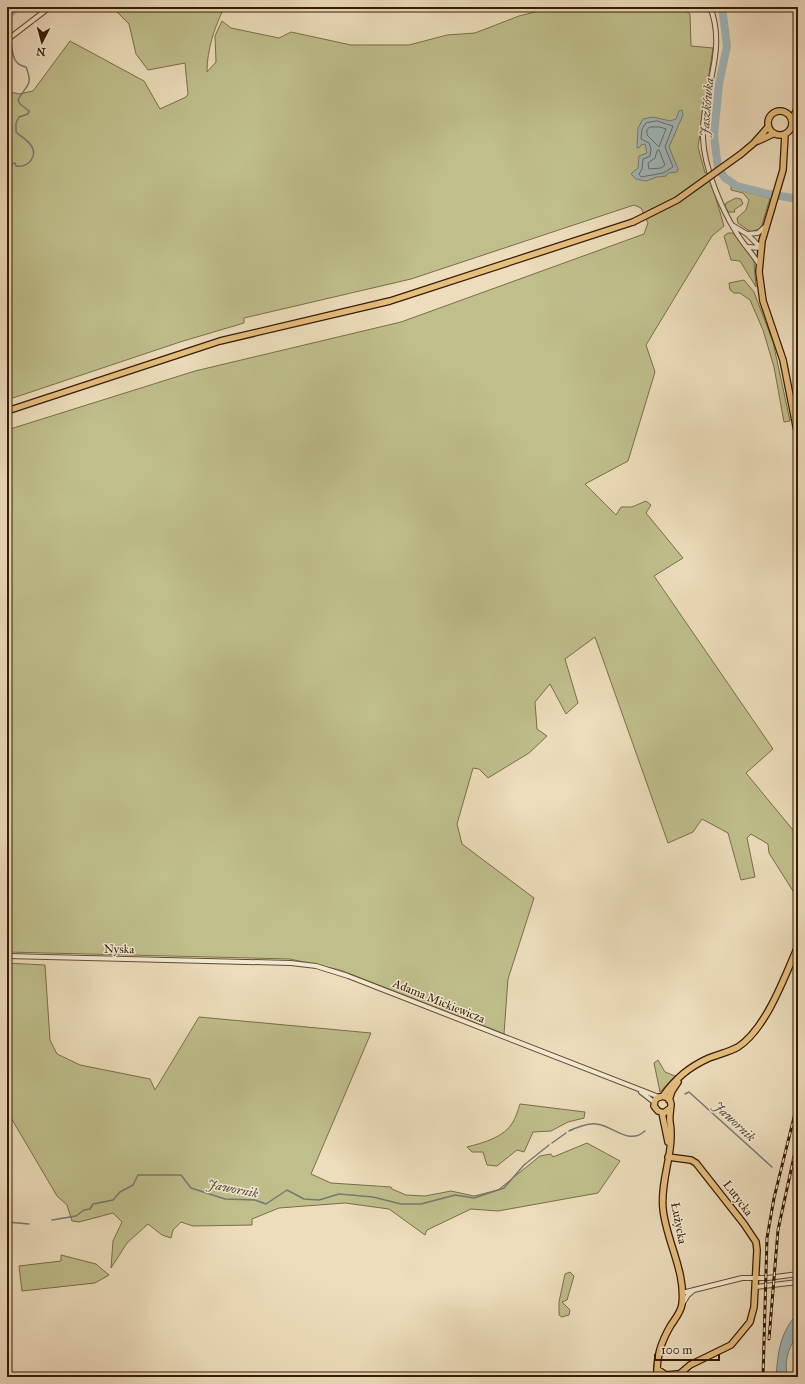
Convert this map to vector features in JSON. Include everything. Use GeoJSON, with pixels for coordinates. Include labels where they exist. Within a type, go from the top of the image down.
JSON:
{"type":"FeatureCollection","features":[{"type":"Feature","properties":{"kind":"main road"},"geometry":{"type":"LineString","coordinates":[[787,113],[798,107]]}},
{"type":"Feature","properties":{"kind":"main road"},"geometry":{"type":"LineString","coordinates":[[798,107],[792,120],[791,128],[785,135],[783,170],[766,226],[759,264],[764,300],[781,352],[798,436]]}},
{"type":"Feature","properties":{"kind":"main road"},"geometry":{"type":"LineString","coordinates":[[7,411],[220,340],[390,301],[633,222],[677,200],[740,154],[754,143],[768,127],[768,120],[772,114],[780,111],[787,113],[792,120]]}},
{"type":"Feature","properties":{"kind":"main road"},"geometry":{"type":"LineString","coordinates":[[768,127],[776,135],[784,151]]}},
{"type":"Feature","properties":{"kind":"main road"},"geometry":{"type":"LineString","coordinates":[[754,143],[776,135],[785,135]]}},
{"type":"Feature","properties":{"kind":"main road"},"geometry":{"type":"LineString","coordinates":[[670,1109],[662,1113],[656,1109],[659,1098],[676,1079],[702,1062],[738,1047],[750,1035],[774,1000],[798,946]]}},
{"type":"Feature","properties":{"kind":"main road"},"geometry":{"type":"LineString","coordinates":[[659,1098],[669,1100],[673,1089],[685,1072]]}},
{"type":"Feature","properties":{"kind":"main road","name":"Łużycka"},"geometry":{"type":"LineString","coordinates":[[669,1100],[672,1135],[668,1154],[663,1210],[682,1293],[682,1305]]}},
{"type":"Feature","properties":{"kind":"main road","name":"Łużycka"},"geometry":{"type":"LineString","coordinates":[[662,1113],[667,1130],[668,1154]]}},
{"type":"Feature","properties":{"kind":"main road","name":"Lutycka"},"geometry":{"type":"LineString","coordinates":[[668,1154],[691,1160],[696,1163],[744,1224],[757,1246],[756,1287],[752,1316],[736,1340],[728,1347],[690,1365],[677,1375]]}},
{"type":"Feature","properties":{"kind":"main road"},"geometry":{"type":"LineString","coordinates":[[657,1377],[661,1343],[682,1305]]}},
{"type":"Feature","properties":{"kind":"main road"},"geometry":{"type":"LineString","coordinates":[[657,1369],[666,1376],[677,1375]]}},
{"type":"Feature","properties":{"kind":"street"},"geometry":{"type":"LineString","coordinates":[[7,40],[50,7]]}},
{"type":"Feature","properties":{"kind":"street"},"geometry":{"type":"LineString","coordinates":[[710,7],[715,21],[717,43],[703,131],[703,145],[718,197],[732,225],[759,264]]}},
{"type":"Feature","properties":{"kind":"street"},"geometry":{"type":"LineString","coordinates":[[732,225],[747,234],[761,248]]}},
{"type":"Feature","properties":{"kind":"street"},"geometry":{"type":"LineString","coordinates":[[747,234],[758,233],[766,226]]}},
{"type":"Feature","properties":{"kind":"street"},"geometry":{"type":"LineString","coordinates":[[748,247],[761,248]]}},
{"type":"Feature","properties":{"kind":"street","name":"Nyska"},"geometry":{"type":"LineString","coordinates":[[7,956],[230,962]]}},
{"type":"Feature","properties":{"kind":"street","name":"Adama Mickiewicza"},"geometry":{"type":"LineString","coordinates":[[230,962],[300,964],[339,972],[659,1098]]}},
{"type":"Feature","properties":{"kind":"street"},"geometry":{"type":"LineString","coordinates":[[682,1293],[742,1278],[798,1274]]}},
{"type":"Feature","properties":{"kind":"street"},"geometry":{"type":"LineString","coordinates":[[756,1287],[798,1282]]}},
{"type":"Feature","properties":{"kind":"street"},"geometry":{"type":"LineString","coordinates":[[682,1305],[688,1295],[694,1290]]}},
{"type":"Feature","properties":{"kind":"green space"},"geometry":{"type":"Polygon","coordinates":[[[118,7],[224,8],[212,39],[208,56],[207,72],[216,62],[215,36],[222,21],[231,28],[279,38],[291,32],[351,45],[409,45],[447,35],[475,33],[519,16],[539,11],[543,7],[681,7],[690,14],[691,46],[713,48],[698,147],[705,173],[708,171],[724,226],[712,236],[646,345],[655,372],[628,461],[585,484],[616,515],[621,507],[632,507],[646,501],[651,505],[646,513],[683,558],[654,576],[773,749],[746,773],[798,836],[798,899],[769,853],[768,844],[751,834],[747,838],[755,877],[741,880],[728,833],[702,819],[693,832],[668,843],[595,637],[565,659],[578,703],[566,714],[550,684],[535,702],[537,729],[547,736],[529,753],[488,778],[479,769],[473,768],[457,824],[462,844],[534,898],[508,979],[504,1034],[340,970],[290,959],[7,952],[7,430],[195,371],[401,322],[644,234],[648,223],[641,208],[634,205],[411,279],[244,318],[244,323],[180,342],[7,400],[7,91],[19,94],[33,91],[70,41],[144,81],[160,109],[186,97],[188,94],[185,63],[148,70],[136,54],[129,24],[116,11],[118,7]]]}},
{"type":"Feature","properties":{"kind":"green space"},"geometry":{"type":"Polygon","coordinates":[[[731,186],[739,190],[770,198],[762,225],[759,229],[751,232],[738,223],[737,218],[746,210],[749,200],[743,193],[731,190],[731,186]]]}},
{"type":"Feature","properties":{"kind":"green space"},"geometry":{"type":"Polygon","coordinates":[[[736,198],[741,199],[743,204],[734,210],[735,212],[728,212],[725,206],[726,203],[736,198]]]}},
{"type":"Feature","properties":{"kind":"green space"},"geometry":{"type":"Polygon","coordinates":[[[728,233],[733,233],[751,255],[754,262],[756,287],[740,261],[731,260],[724,236],[728,233]]]}},
{"type":"Feature","properties":{"kind":"green space"},"geometry":{"type":"Polygon","coordinates":[[[744,280],[754,292],[773,342],[790,421],[784,422],[774,367],[763,330],[750,300],[740,293],[734,293],[730,290],[729,283],[744,280]]]}},
{"type":"Feature","properties":{"kind":"green space"},"geometry":{"type":"Polygon","coordinates":[[[7,963],[45,965],[50,1040],[57,1054],[80,1065],[150,1079],[155,1090],[199,1017],[371,1033],[311,1174],[331,1183],[391,1187],[392,1189],[406,1195],[425,1196],[451,1191],[474,1196],[498,1190],[540,1156],[551,1154],[553,1157],[587,1143],[620,1161],[598,1193],[498,1211],[471,1209],[427,1230],[425,1235],[389,1209],[345,1203],[279,1208],[252,1219],[252,1225],[193,1226],[181,1222],[173,1230],[171,1238],[162,1235],[148,1224],[127,1243],[111,1268],[113,1241],[122,1222],[113,1213],[79,1222],[72,1221],[67,1205],[57,1196],[7,1111],[7,963]]]}},
{"type":"Feature","properties":{"kind":"green space"},"geometry":{"type":"Polygon","coordinates":[[[658,1060],[665,1072],[675,1076],[660,1092],[654,1063],[658,1060]]]}},
{"type":"Feature","properties":{"kind":"green space"},"geometry":{"type":"Polygon","coordinates":[[[520,1104],[585,1112],[584,1118],[568,1122],[551,1131],[533,1132],[524,1152],[517,1150],[497,1166],[487,1165],[483,1152],[472,1152],[467,1147],[493,1139],[505,1132],[513,1122],[520,1104]]]}},
{"type":"Feature","properties":{"kind":"green space"},"geometry":{"type":"Polygon","coordinates":[[[61,1255],[96,1264],[109,1275],[95,1283],[22,1291],[19,1266],[61,1261],[61,1255]]]}},
{"type":"Feature","properties":{"kind":"green space"},"geometry":{"type":"Polygon","coordinates":[[[570,1272],[574,1276],[567,1300],[562,1302],[570,1310],[569,1315],[562,1317],[559,1315],[559,1302],[565,1274],[570,1272]]]}},
{"type":"Feature","properties":{"kind":"water"},"geometry":{"type":"Polygon","coordinates":[[[682,110],[683,115],[669,147],[678,169],[677,172],[668,173],[666,176],[657,177],[646,181],[636,179],[631,174],[638,168],[639,156],[647,153],[645,144],[637,148],[638,128],[643,119],[653,117],[670,121],[676,119],[679,111],[682,110]]]}},
{"type":"Feature","properties":{"kind":"water"},"geometry":{"type":"Polygon","coordinates":[[[798,1313],[798,1335],[788,1354],[786,1366],[788,1377],[776,1377],[781,1343],[787,1328],[798,1313]]]}},
{"type":"Feature","properties":{"kind":"waterway","name":"Jaszkówka"},"geometry":{"type":"LineString","coordinates":[[7,15],[18,7]]}},
{"type":"Feature","properties":{"kind":"waterway","name":"Jaszkówka"},"geometry":{"type":"LineString","coordinates":[[722,7],[727,46],[719,84],[714,135],[718,168],[725,178],[737,186],[768,194],[798,199]]}},
{"type":"Feature","properties":{"kind":"waterway"},"geometry":{"type":"LineString","coordinates":[[9,37],[11,12]]}},
{"type":"Feature","properties":{"kind":"waterway"},"geometry":{"type":"LineString","coordinates":[[7,171],[12,164],[15,163],[16,166],[21,166],[29,163],[33,156],[33,148],[16,132],[16,123],[19,117],[28,114],[29,111],[20,104],[18,100],[28,85],[29,78],[26,67],[21,66],[14,58],[11,42]]}},
{"type":"Feature","properties":{"kind":"waterway","name":"Jawornik"},"geometry":{"type":"LineString","coordinates":[[685,1094],[689,1092],[772,1167]]}},
{"type":"Feature","properties":{"kind":"waterway","name":"Jawornik"},"geometry":{"type":"LineString","coordinates":[[569,1131],[589,1124],[602,1125],[627,1136],[639,1135],[645,1131]]}},
{"type":"Feature","properties":{"kind":"waterway","name":"Jawornik"},"geometry":{"type":"LineString","coordinates":[[552,1143],[566,1133]]}},
{"type":"Feature","properties":{"kind":"waterway","name":"Jawornik"},"geometry":{"type":"LineString","coordinates":[[52,1220],[76,1216],[84,1210],[90,1209],[93,1204],[113,1200],[120,1192],[133,1185],[138,1175],[181,1175],[191,1188],[225,1199],[255,1200],[266,1204],[287,1190],[304,1199],[319,1200],[339,1194],[373,1197],[401,1204],[421,1204],[455,1195],[474,1198],[504,1188],[524,1165],[549,1145]]}},
{"type":"Feature","properties":{"kind":"waterway","name":"Jawornik"},"geometry":{"type":"LineString","coordinates":[[7,1222],[29,1224]]}},
{"type":"Feature","properties":{"kind":"railway"},"geometry":{"type":"LineString","coordinates":[[763,1377],[767,1238],[774,1198],[798,1101]]}},
{"type":"Feature","properties":{"kind":"railway"},"geometry":{"type":"LineString","coordinates":[[769,1339],[778,1230],[798,1138]]}}]}
